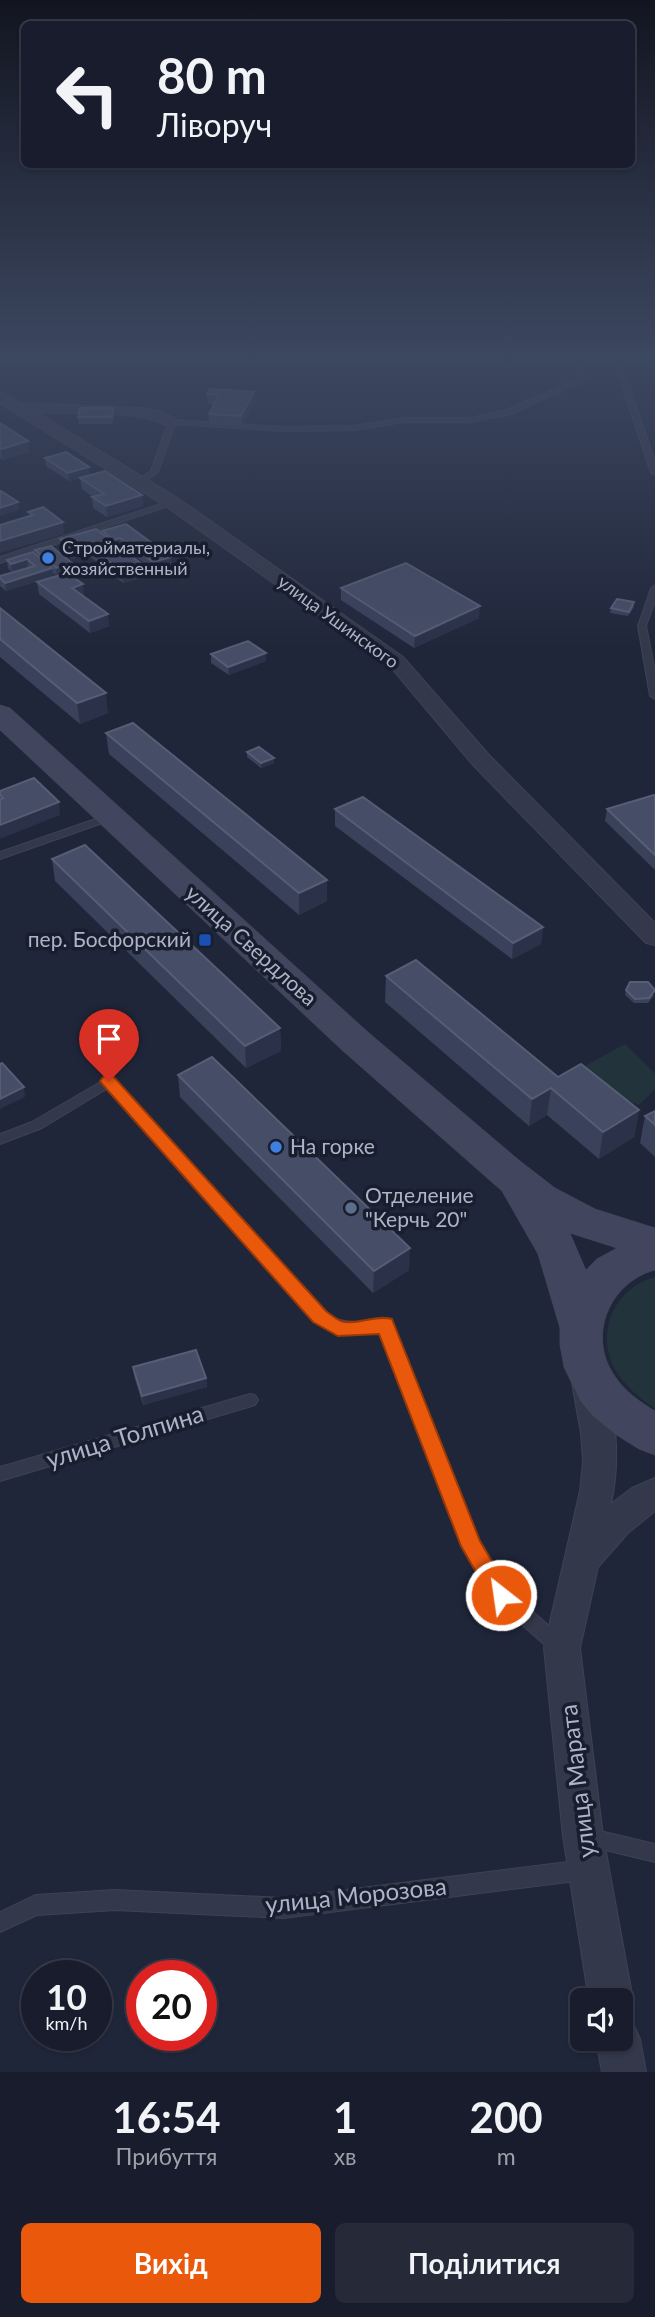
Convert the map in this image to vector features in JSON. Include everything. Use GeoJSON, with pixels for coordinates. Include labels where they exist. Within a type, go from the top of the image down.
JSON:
{"type":"FeatureCollection","features":[{"type":"Feature","properties":{"kind":"main road","name":"улица Свердлова"},"geometry":{"type":"LineString","coordinates":[[0,714],[356,1042],[506,1172]]}},
{"type":"Feature","properties":{"kind":"main road"},"geometry":{"type":"LineString","coordinates":[[506,1172],[541,1199],[581,1221],[655,1244]]}},
{"type":"Feature","properties":{"kind":"main road"},"geometry":{"type":"LineString","coordinates":[[506,1172],[547,1227],[562,1255],[581,1340],[598,1389],[625,1417],[655,1435]]}},
{"type":"Feature","properties":{"kind":"main road"},"geometry":{"type":"LineString","coordinates":[[581,1340],[591,1294],[614,1271],[655,1254]]}},
{"type":"Feature","properties":{"kind":"street","name":"улица Ушинского"},"geometry":{"type":"LineString","coordinates":[[97,455],[173,503],[396,662],[481,760],[655,937]]}},
{"type":"Feature","properties":{"kind":"street"},"geometry":{"type":"LineString","coordinates":[[580,1562],[597,1491],[600,1462],[598,1433],[581,1340]]}},
{"type":"Feature","properties":{"kind":"street"},"geometry":{"type":"LineString","coordinates":[[580,1562],[608,1529],[642,1500],[655,1493]]}},
{"type":"Feature","properties":{"kind":"street","name":"улица Марата"},"geometry":{"type":"LineString","coordinates":[[580,1562],[562,1648],[586,1853],[609,1988]]}},
{"type":"Feature","properties":{"kind":"street"},"geometry":{"type":"LineString","coordinates":[[620,2051],[624,2072]]}},
{"type":"Feature","properties":{"kind":"lane"},"geometry":{"type":"LineString","coordinates":[[140,481],[154,472],[160,455]]}},
{"type":"Feature","properties":{"kind":"lane"},"geometry":{"type":"LineString","coordinates":[[649,455],[655,473]]}},
{"type":"Feature","properties":{"kind":"lane"},"geometry":{"type":"LineString","coordinates":[[0,560],[173,503]]}},
{"type":"Feature","properties":{"kind":"lane"},"geometry":{"type":"LineString","coordinates":[[655,588],[642,626],[655,696]]}},
{"type":"Feature","properties":{"kind":"lane"},"geometry":{"type":"LineString","coordinates":[[0,856],[110,817]]}},
{"type":"Feature","properties":{"kind":"lane"},"geometry":{"type":"LineString","coordinates":[[0,1139],[37,1125],[109,1081],[320,1317],[338,1329],[385,1325],[472,1546],[501,1595],[562,1648]]}},
{"type":"Feature","properties":{"kind":"lane","name":"улица Толпина"},"geometry":{"type":"LineString","coordinates":[[0,1474],[250,1400]]}},
{"type":"Feature","properties":{"kind":"lane"},"geometry":{"type":"LineString","coordinates":[[586,1853],[655,1853]]}},
{"type":"Feature","properties":{"kind":"lane","name":"улица Морозова"},"geometry":{"type":"LineString","coordinates":[[0,1922],[36,1905],[115,1900],[284,1908],[586,1853]]}},
{"type":"Feature","properties":{"kind":"shaded area"},"geometry":{"type":"Polygon","coordinates":[[[625,1044],[655,1074],[655,1089],[639,1105],[567,1076],[625,1044]]]}},
{"type":"Feature","properties":{"kind":"shaded area"},"geometry":{"type":"Polygon","coordinates":[[[655,1277],[655,1409],[620,1377],[610,1357],[607,1342],[612,1314],[619,1302],[629,1291],[655,1277]]]}},
{"type":"Feature","properties":{"kind":"building"},"geometry":{"type":"Polygon","coordinates":[[[70,455],[89,467],[68,473],[45,458],[70,455]]]}},
{"type":"Feature","properties":{"kind":"building"},"geometry":{"type":"Polygon","coordinates":[[[105,471],[142,495],[106,506],[92,497],[104,494],[80,478],[105,471]]]}},
{"type":"Feature","properties":{"kind":"building"},"geometry":{"type":"Polygon","coordinates":[[[1,491],[18,502],[0,508],[1,491]]]}},
{"type":"Feature","properties":{"kind":"building"},"geometry":{"type":"Polygon","coordinates":[[[43,507],[63,522],[0,541],[0,525],[33,515],[28,512],[43,507]]]}},
{"type":"Feature","properties":{"kind":"building"},"geometry":{"type":"Polygon","coordinates":[[[126,524],[171,557],[153,562],[120,538],[114,540],[102,531],[126,524]]]}},
{"type":"Feature","properties":{"kind":"building"},"geometry":{"type":"Polygon","coordinates":[[[96,529],[143,565],[122,572],[87,543],[71,548],[60,539],[96,529]]]}},
{"type":"Feature","properties":{"kind":"building"},"geometry":{"type":"Polygon","coordinates":[[[51,546],[72,563],[56,568],[35,550],[51,546]]]}},
{"type":"Feature","properties":{"kind":"building"},"geometry":{"type":"Polygon","coordinates":[[[33,552],[52,568],[5,583],[0,578],[35,566],[27,559],[11,564],[7,560],[33,552]]]}},
{"type":"Feature","properties":{"kind":"building"},"geometry":{"type":"Polygon","coordinates":[[[406,563],[480,606],[415,636],[341,588],[406,563]]]}},
{"type":"Feature","properties":{"kind":"building"},"geometry":{"type":"Polygon","coordinates":[[[67,573],[83,584],[72,588],[108,614],[89,621],[37,582],[67,573]]]}},
{"type":"Feature","properties":{"kind":"building"},"geometry":{"type":"Polygon","coordinates":[[[617,599],[634,602],[629,612],[611,608],[617,599]]]}},
{"type":"Feature","properties":{"kind":"building"},"geometry":{"type":"Polygon","coordinates":[[[0,608],[106,693],[77,703],[0,639],[0,608]]]}},
{"type":"Feature","properties":{"kind":"building"},"geometry":{"type":"Polygon","coordinates":[[[248,641],[266,653],[228,667],[211,654],[248,641]]]}},
{"type":"Feature","properties":{"kind":"building"},"geometry":{"type":"Polygon","coordinates":[[[133,723],[327,880],[299,893],[106,733],[133,723]]]}},
{"type":"Feature","properties":{"kind":"building"},"geometry":{"type":"Polygon","coordinates":[[[259,747],[274,758],[261,763],[247,752],[259,747]]]}},
{"type":"Feature","properties":{"kind":"building"},"geometry":{"type":"Polygon","coordinates":[[[34,778],[59,802],[0,825],[0,799],[3,798],[0,791],[34,778]]]}},
{"type":"Feature","properties":{"kind":"building"},"geometry":{"type":"Polygon","coordinates":[[[655,795],[655,855],[607,809],[655,795]]]}},
{"type":"Feature","properties":{"kind":"building"},"geometry":{"type":"Polygon","coordinates":[[[363,797],[543,927],[513,943],[335,809],[363,797]]]}},
{"type":"Feature","properties":{"kind":"building"},"geometry":{"type":"Polygon","coordinates":[[[85,845],[280,1028],[245,1046],[52,859],[85,845]]]}},
{"type":"Feature","properties":{"kind":"building"},"geometry":{"type":"Polygon","coordinates":[[[416,960],[558,1077],[581,1064],[639,1110],[603,1132],[551,1088],[532,1099],[386,976],[416,960]]]}},
{"type":"Feature","properties":{"kind":"building"},"geometry":{"type":"Polygon","coordinates":[[[630,982],[648,982],[655,990],[649,998],[635,999],[626,990],[630,982]]]}},
{"type":"Feature","properties":{"kind":"building"},"geometry":{"type":"Polygon","coordinates":[[[212,1057],[410,1248],[374,1271],[178,1075],[212,1057]]]}},
{"type":"Feature","properties":{"kind":"building"},"geometry":{"type":"Polygon","coordinates":[[[2,1063],[24,1087],[0,1099],[0,1064],[2,1063]]]}},
{"type":"Feature","properties":{"kind":"building"},"geometry":{"type":"Polygon","coordinates":[[[655,1111],[655,1125],[645,1116],[655,1111]]]}},
{"type":"Feature","properties":{"kind":"building"},"geometry":{"type":"Polygon","coordinates":[[[196,1350],[206,1378],[142,1396],[133,1367],[196,1350]]]}},
{"type":"Feature","properties":{"kind":"place","name":"Стройматериалы, хозяйственный"},"geometry":{"type":"Point","coordinates":[48,558]}},
{"type":"Feature","properties":{"kind":"place","name":"пер. Босфорский"},"geometry":{"type":"Point","coordinates":[205,940]}},
{"type":"Feature","properties":{"kind":"place","name":"На горке"},"geometry":{"type":"Point","coordinates":[276,1147]}},
{"type":"Feature","properties":{"kind":"place","name":"Отделение \"Керчь 20\""},"geometry":{"type":"Point","coordinates":[351,1208]}},
{"type":"Feature","properties":{"kind":"route"},"geometry":{"type":"LineString","coordinates":[[109,1081],[320,1317],[338,1329],[385,1325],[472,1546],[501,1595]]}}]}
